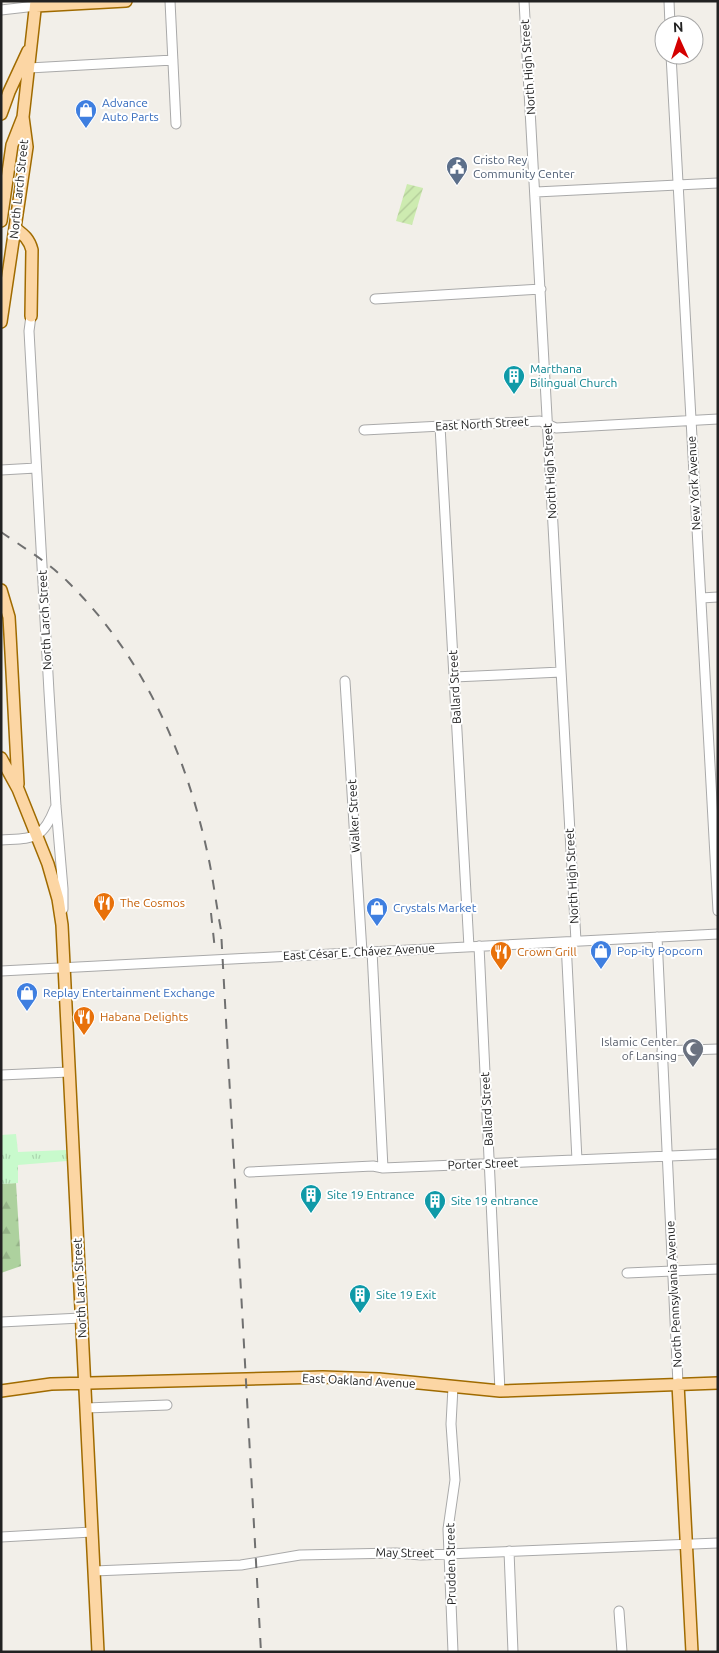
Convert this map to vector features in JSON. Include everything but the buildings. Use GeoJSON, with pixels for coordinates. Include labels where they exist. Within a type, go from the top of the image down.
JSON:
{"type":"FeatureCollection","features":[{"type":"Feature","properties":{"kind":"main road"},"geometry":{"type":"LineString","coordinates":[[36,4],[126,1]]}},
{"type":"Feature","properties":{"kind":"main road","name":"North Larch Street"},"geometry":{"type":"LineString","coordinates":[[1,322],[16,229],[26,147],[23,116],[36,4]]}},
{"type":"Feature","properties":{"kind":"main road"},"geometry":{"type":"LineString","coordinates":[[1,114],[8,92],[32,42]]}},
{"type":"Feature","properties":{"kind":"main road","name":"North Larch Street"},"geometry":{"type":"LineString","coordinates":[[1,221],[12,146],[23,116]]}},
{"type":"Feature","properties":{"kind":"main road"},"geometry":{"type":"LineString","coordinates":[[16,229],[25,235],[30,242],[32,250],[31,316]]}},
{"type":"Feature","properties":{"kind":"main road"},"geometry":{"type":"LineString","coordinates":[[1,590],[10,634],[18,789]]}},
{"type":"Feature","properties":{"kind":"main road","name":"North Larch Street"},"geometry":{"type":"LineString","coordinates":[[1,758],[18,789],[54,882],[62,925],[98,1652]]}},
{"type":"Feature","properties":{"kind":"main road","name":"East Oakland Avenue"},"geometry":{"type":"LineString","coordinates":[[1,1391],[51,1384],[323,1377],[379,1379],[500,1391],[718,1383]]}},
{"type":"Feature","properties":{"kind":"main road","name":"North Pennsylvania Avenue"},"geometry":{"type":"LineString","coordinates":[[678,1384],[692,1652]]}},
{"type":"Feature","properties":{"kind":"street"},"geometry":{"type":"LineString","coordinates":[[170,1],[176,124]]}},
{"type":"Feature","properties":{"kind":"street","name":"North High Street"},"geometry":{"type":"LineString","coordinates":[[524,1],[576,941]]}},
{"type":"Feature","properties":{"kind":"street"},"geometry":{"type":"LineString","coordinates":[[669,1],[670,15]]}},
{"type":"Feature","properties":{"kind":"street"},"geometry":{"type":"LineString","coordinates":[[1,10],[36,4]]}},
{"type":"Feature","properties":{"kind":"street"},"geometry":{"type":"LineString","coordinates":[[29,68],[173,60]]}},
{"type":"Feature","properties":{"kind":"street","name":"New York Avenue"},"geometry":{"type":"LineString","coordinates":[[672,65],[718,911]]}},
{"type":"Feature","properties":{"kind":"street"},"geometry":{"type":"LineString","coordinates":[[536,192],[718,183]]}},
{"type":"Feature","properties":{"kind":"street"},"geometry":{"type":"LineString","coordinates":[[375,299],[540,289]]}},
{"type":"Feature","properties":{"kind":"street","name":"North Larch Street"},"geometry":{"type":"LineString","coordinates":[[31,316],[29,331],[36,468],[56,806],[63,889],[62,925]]}},
{"type":"Feature","properties":{"kind":"street","name":"East North Street"},"geometry":{"type":"LineString","coordinates":[[364,430],[540,421],[556,428],[718,419]]}},
{"type":"Feature","properties":{"kind":"street","name":"Ballard Street"},"geometry":{"type":"LineString","coordinates":[[440,426],[469,947]]}},
{"type":"Feature","properties":{"kind":"street"},"geometry":{"type":"LineString","coordinates":[[1,470],[36,468]]}},
{"type":"Feature","properties":{"kind":"street"},"geometry":{"type":"LineString","coordinates":[[701,598],[718,597]]}},
{"type":"Feature","properties":{"kind":"street"},"geometry":{"type":"LineString","coordinates":[[454,678],[561,672]]}},
{"type":"Feature","properties":{"kind":"street","name":"Walker Street"},"geometry":{"type":"LineString","coordinates":[[345,682],[352,765],[362,952]]}},
{"type":"Feature","properties":{"kind":"street"},"geometry":{"type":"LineString","coordinates":[[1,840],[36,836],[44,831],[56,806]]}},
{"type":"Feature","properties":{"kind":"street","name":"East César E. Chávez Avenue"},"geometry":{"type":"LineString","coordinates":[[1,971],[718,934]]}},
{"type":"Feature","properties":{"kind":"street","name":"North Pennsylvania Avenue"},"geometry":{"type":"LineString","coordinates":[[657,937],[678,1384]]}},
{"type":"Feature","properties":{"kind":"street","name":"North High Street"},"geometry":{"type":"LineString","coordinates":[[566,942],[577,1160]]}},
{"type":"Feature","properties":{"kind":"street","name":"Ballard Street"},"geometry":{"type":"LineString","coordinates":[[479,946],[500,1391]]}},
{"type":"Feature","properties":{"kind":"street"},"geometry":{"type":"LineString","coordinates":[[372,951],[383,1168]]}},
{"type":"Feature","properties":{"kind":"street"},"geometry":{"type":"LineString","coordinates":[[662,1052],[718,1049]]}},
{"type":"Feature","properties":{"kind":"street"},"geometry":{"type":"LineString","coordinates":[[1,1075],[69,1072]]}},
{"type":"Feature","properties":{"kind":"street","name":"Porter Street"},"geometry":{"type":"LineString","coordinates":[[249,1172],[718,1154]]}},
{"type":"Feature","properties":{"kind":"street"},"geometry":{"type":"LineString","coordinates":[[627,1273],[718,1269]]}},
{"type":"Feature","properties":{"kind":"street"},"geometry":{"type":"LineString","coordinates":[[1,1322],[81,1318]]}},
{"type":"Feature","properties":{"kind":"street","name":"Prudden Street"},"geometry":{"type":"LineString","coordinates":[[453,1387],[451,1424],[455,1480],[448,1529],[453,1652]]}},
{"type":"Feature","properties":{"kind":"street"},"geometry":{"type":"LineString","coordinates":[[86,1408],[166,1405]]}},
{"type":"Feature","properties":{"kind":"street"},"geometry":{"type":"LineString","coordinates":[[1,1537],[92,1532]]}},
{"type":"Feature","properties":{"kind":"street","name":"May Street"},"geometry":{"type":"LineString","coordinates":[[94,1571],[241,1565],[310,1555],[368,1553],[422,1555],[718,1543]]}},
{"type":"Feature","properties":{"kind":"street"},"geometry":{"type":"LineString","coordinates":[[509,1551],[513,1652]]}},
{"type":"Feature","properties":{"kind":"street"},"geometry":{"type":"LineString","coordinates":[[619,1611],[622,1652]]}},
{"type":"Feature","properties":{"kind":"green space"},"geometry":{"type":"Polygon","coordinates":[[[407,184],[423,188],[412,225],[396,221],[407,184]]]}},
{"type":"Feature","properties":{"kind":"green space"},"geometry":{"type":"Polygon","coordinates":[[[16,1134],[18,1152],[66,1150],[67,1161],[18,1165],[18,1183],[1,1184],[1,1135],[16,1134]]]}},
{"type":"Feature","properties":{"kind":"green space"},"geometry":{"type":"Polygon","coordinates":[[[16,1183],[21,1266],[1,1273],[1,1184],[16,1183]]]}},
{"type":"Feature","properties":{"kind":"railway"},"geometry":{"type":"LineString","coordinates":[[1,532],[44,562],[68,582],[94,610],[118,641],[139,673],[173,741],[198,814],[207,851],[221,930],[261,1652]]}},
{"type":"Feature","properties":{"kind":"railway"},"geometry":{"type":"LineString","coordinates":[[211,913],[215,950]]}},
{"type":"Feature","properties":{"kind":"place","name":"Advance Auto Parts"},"geometry":{"type":"Point","coordinates":[86,129]}},
{"type":"Feature","properties":{"kind":"place","name":"Cristo Rey Community Center"},"geometry":{"type":"Point","coordinates":[457,186]}},
{"type":"Feature","properties":{"kind":"place","name":"Marthana Bilingual Church"},"geometry":{"type":"Point","coordinates":[514,395]}},
{"type":"Feature","properties":{"kind":"place","name":"The Cosmos"},"geometry":{"type":"Point","coordinates":[104,922]}},
{"type":"Feature","properties":{"kind":"place","name":"Crystals Market"},"geometry":{"type":"Point","coordinates":[377,927]}},
{"type":"Feature","properties":{"kind":"place","name":"Pop-ity Popcorn"},"geometry":{"type":"Point","coordinates":[601,970]}},
{"type":"Feature","properties":{"kind":"place","name":"Crown Grill"},"geometry":{"type":"Point","coordinates":[501,971]}},
{"type":"Feature","properties":{"kind":"place","name":"Replay Entertainment Exchange"},"geometry":{"type":"Point","coordinates":[27,1012]}},
{"type":"Feature","properties":{"kind":"place","name":"Habana Delights"},"geometry":{"type":"Point","coordinates":[84,1036]}},
{"type":"Feature","properties":{"kind":"place","name":"Islamic Center of Lansing"},"geometry":{"type":"Point","coordinates":[693,1068]}},
{"type":"Feature","properties":{"kind":"place","name":"Site 19 Entrance"},"geometry":{"type":"Point","coordinates":[311,1214]}},
{"type":"Feature","properties":{"kind":"place","name":"Site 19 entrance"},"geometry":{"type":"Point","coordinates":[435,1220]}},
{"type":"Feature","properties":{"kind":"place","name":"Site 19 Exit"},"geometry":{"type":"Point","coordinates":[360,1314]}}]}
